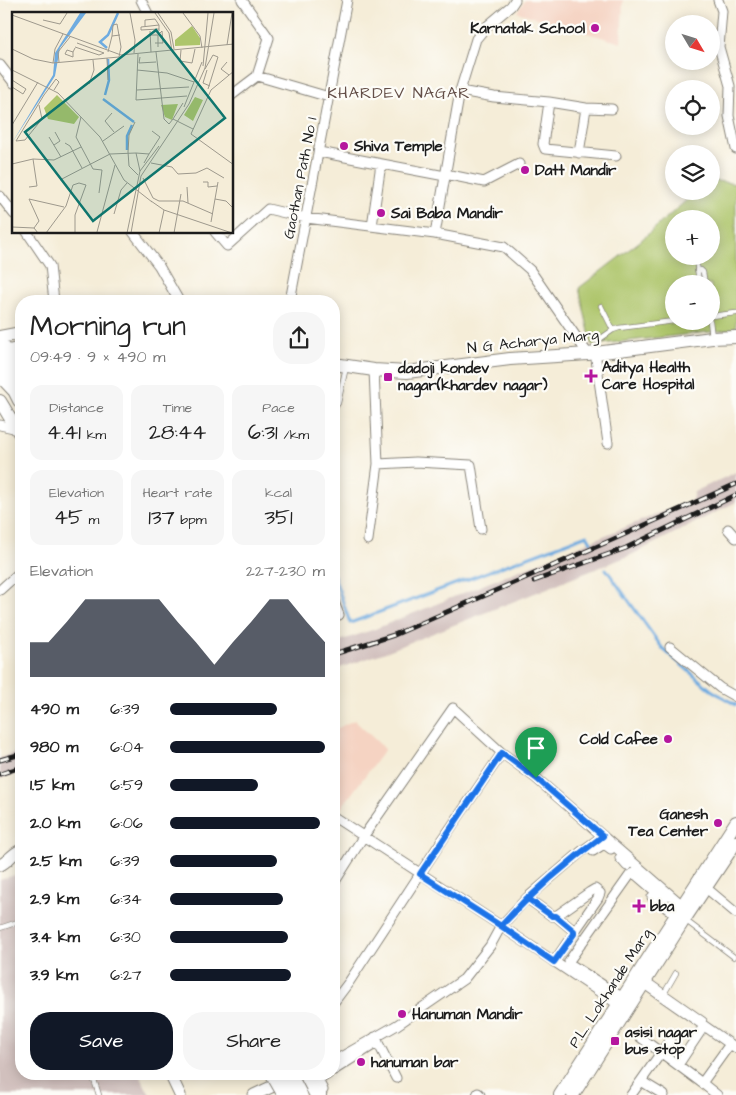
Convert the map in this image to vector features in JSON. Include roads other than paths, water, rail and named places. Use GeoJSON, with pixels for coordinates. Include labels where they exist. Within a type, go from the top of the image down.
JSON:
{"type":"FeatureCollection","features":[{"type":"Feature","properties":{"kind":"highway"},"geometry":{"type":"LineString","coordinates":[[2,351],[15,374]]}},
{"type":"Feature","properties":{"kind":"highway"},"geometry":{"type":"LineString","coordinates":[[0,373],[15,389]]}},
{"type":"Feature","properties":{"kind":"highway"},"geometry":{"type":"LineString","coordinates":[[291,1080],[299,1095]]}},
{"type":"Feature","properties":{"kind":"main road"},"geometry":{"type":"LineString","coordinates":[[0,337],[15,335]]}},
{"type":"Feature","properties":{"kind":"main road","name":"N G Acharya Marg"},"geometry":{"type":"LineString","coordinates":[[340,365],[408,372],[593,349],[736,337]]}},
{"type":"Feature","properties":{"kind":"main road"},"geometry":{"type":"LineString","coordinates":[[2,351],[15,349]]}},
{"type":"Feature","properties":{"kind":"main road"},"geometry":{"type":"LineString","coordinates":[[2,351],[15,363]]}},
{"type":"Feature","properties":{"kind":"main road"},"geometry":{"type":"LineString","coordinates":[[0,401],[15,426]]}},
{"type":"Feature","properties":{"kind":"main road","name":"P.L. Lokhande Marg"},"geometry":{"type":"LineString","coordinates":[[566,1094],[736,822]]}},
{"type":"Feature","properties":{"kind":"main road","name":"P.L. Lokhande Marg"},"geometry":{"type":"LineString","coordinates":[[622,1004],[645,981],[680,913],[705,887],[736,842]]}},
{"type":"Feature","properties":{"kind":"street"},"geometry":{"type":"LineString","coordinates":[[141,0],[147,12]]}},
{"type":"Feature","properties":{"kind":"street"},"geometry":{"type":"LineString","coordinates":[[234,93],[257,76],[269,38],[242,0]]}},
{"type":"Feature","properties":{"kind":"street","name":"Gaothan Path No 1"},"geometry":{"type":"LineString","coordinates":[[291,295],[347,0]]}},
{"type":"Feature","properties":{"kind":"street"},"geometry":{"type":"LineString","coordinates":[[718,0],[722,11],[719,47],[730,86],[729,116],[736,149]]}},
{"type":"Feature","properties":{"kind":"street"},"geometry":{"type":"LineString","coordinates":[[435,234],[448,176],[460,91],[476,39],[486,27],[513,3]]}},
{"type":"Feature","properties":{"kind":"street"},"geometry":{"type":"LineString","coordinates":[[0,65],[12,80]]}},
{"type":"Feature","properties":{"kind":"street"},"geometry":{"type":"LineString","coordinates":[[257,76],[329,98]]}},
{"type":"Feature","properties":{"kind":"street"},"geometry":{"type":"LineString","coordinates":[[460,91],[586,108],[612,109]]}},
{"type":"Feature","properties":{"kind":"street"},"geometry":{"type":"LineString","coordinates":[[549,102],[544,147],[548,150],[616,156]]}},
{"type":"Feature","properties":{"kind":"street"},"geometry":{"type":"LineString","coordinates":[[578,153],[586,108]]}},
{"type":"Feature","properties":{"kind":"street"},"geometry":{"type":"LineString","coordinates":[[319,152],[484,182],[519,164]]}},
{"type":"Feature","properties":{"kind":"street"},"geometry":{"type":"LineString","coordinates":[[372,226],[381,164]]}},
{"type":"Feature","properties":{"kind":"street"},"geometry":{"type":"LineString","coordinates":[[0,196],[12,211]]}},
{"type":"Feature","properties":{"kind":"street"},"geometry":{"type":"LineString","coordinates":[[217,234],[227,246],[268,209],[306,218],[435,234],[504,247],[530,270],[593,349],[608,444]]}},
{"type":"Feature","properties":{"kind":"street"},"geometry":{"type":"LineString","coordinates":[[28,234],[50,266],[53,295]]}},
{"type":"Feature","properties":{"kind":"street"},"geometry":{"type":"LineString","coordinates":[[134,234],[159,266],[176,295]]}},
{"type":"Feature","properties":{"kind":"street"},"geometry":{"type":"LineString","coordinates":[[368,540],[378,464],[374,370]]}},
{"type":"Feature","properties":{"kind":"street"},"geometry":{"type":"LineString","coordinates":[[0,425],[15,431]]}},
{"type":"Feature","properties":{"kind":"street"},"geometry":{"type":"LineString","coordinates":[[378,464],[416,462],[471,465],[481,529]]}},
{"type":"Feature","properties":{"kind":"street"},"geometry":{"type":"LineString","coordinates":[[728,529],[736,538]]}},
{"type":"Feature","properties":{"kind":"street"},"geometry":{"type":"LineString","coordinates":[[0,590],[15,576]]}},
{"type":"Feature","properties":{"kind":"street"},"geometry":{"type":"LineString","coordinates":[[670,647],[720,688],[736,697]]}},
{"type":"Feature","properties":{"kind":"street"},"geometry":{"type":"LineString","coordinates":[[340,873],[363,837],[453,708],[502,753],[536,778],[603,836],[680,913]]}},
{"type":"Feature","properties":{"kind":"street"},"geometry":{"type":"LineString","coordinates":[[340,994],[502,753]]}},
{"type":"Feature","properties":{"kind":"street"},"geometry":{"type":"LineString","coordinates":[[340,821],[554,962],[622,1004]]}},
{"type":"Feature","properties":{"kind":"street"},"geometry":{"type":"LineString","coordinates":[[340,1066],[464,979],[490,946],[501,926],[527,898],[582,851],[603,836]]}},
{"type":"Feature","properties":{"kind":"street"},"geometry":{"type":"LineString","coordinates":[[593,851],[604,844],[622,856],[627,866]]}},
{"type":"Feature","properties":{"kind":"street"},"geometry":{"type":"LineString","coordinates":[[3,859],[15,853]]}},
{"type":"Feature","properties":{"kind":"street"},"geometry":{"type":"LineString","coordinates":[[622,1004],[570,964],[569,961],[630,875],[634,873],[663,898],[664,900],[661,904]]}},
{"type":"Feature","properties":{"kind":"street"},"geometry":{"type":"LineString","coordinates":[[705,887],[736,914]]}},
{"type":"Feature","properties":{"kind":"street"},"geometry":{"type":"LineString","coordinates":[[554,962],[586,917],[600,893],[595,888],[556,916]]}},
{"type":"Feature","properties":{"kind":"street"},"geometry":{"type":"LineString","coordinates":[[527,898],[552,916],[556,916],[572,929],[574,934]]}},
{"type":"Feature","properties":{"kind":"street"},"geometry":{"type":"LineString","coordinates":[[652,898],[680,913]]}},
{"type":"Feature","properties":{"kind":"street"},"geometry":{"type":"LineString","coordinates":[[572,904],[586,917]]}},
{"type":"Feature","properties":{"kind":"street"},"geometry":{"type":"LineString","coordinates":[[645,981],[733,1046],[702,1083]]}},
{"type":"Feature","properties":{"kind":"street"},"geometry":{"type":"LineString","coordinates":[[678,1065],[704,1023]]}},
{"type":"Feature","properties":{"kind":"street"},"geometry":{"type":"LineString","coordinates":[[640,1037],[716,1095]]}},
{"type":"Feature","properties":{"kind":"street"},"geometry":{"type":"LineString","coordinates":[[340,1058],[376,1039]]}},
{"type":"Feature","properties":{"kind":"street"},"geometry":{"type":"LineString","coordinates":[[376,1039],[396,1078]]}},
{"type":"Feature","properties":{"kind":"street"},"geometry":{"type":"LineString","coordinates":[[631,1095],[670,1040]]}},
{"type":"Feature","properties":{"kind":"street"},"geometry":{"type":"LineString","coordinates":[[173,1080],[180,1095]]}},
{"type":"Feature","properties":{"kind":"street"},"geometry":{"type":"LineString","coordinates":[[254,1095],[277,1086],[307,1080]]}},
{"type":"Feature","properties":{"kind":"street"},"geometry":{"type":"LineString","coordinates":[[277,1086],[307,1080]]}},
{"type":"Feature","properties":{"kind":"street"},"geometry":{"type":"LineString","coordinates":[[313,1080],[326,1095]]}},
{"type":"Feature","properties":{"kind":"street"},"geometry":{"type":"LineString","coordinates":[[641,1081],[664,1095]]}},
{"type":"Feature","properties":{"kind":"lane"},"geometry":{"type":"LineString","coordinates":[[697,265],[697,275]]}},
{"type":"Feature","properties":{"kind":"lane"},"geometry":{"type":"LineString","coordinates":[[697,270],[701,270],[703,275]]}},
{"type":"Feature","properties":{"kind":"lane"},"geometry":{"type":"LineString","coordinates":[[601,306],[613,330]]}},
{"type":"Feature","properties":{"kind":"lane"},"geometry":{"type":"LineString","coordinates":[[720,315],[736,313]]}},
{"type":"Feature","properties":{"kind":"lane"},"geometry":{"type":"LineString","coordinates":[[593,349],[613,330],[665,322]]}},
{"type":"Feature","properties":{"kind":"lane"},"geometry":{"type":"LineString","coordinates":[[711,330],[712,338]]}},
{"type":"Feature","properties":{"kind":"lane"},"geometry":{"type":"LineString","coordinates":[[680,913],[734,956]]}},
{"type":"Feature","properties":{"kind":"lane"},"geometry":{"type":"LineString","coordinates":[[0,928],[15,923]]}},
{"type":"Feature","properties":{"kind":"lane"},"geometry":{"type":"LineString","coordinates":[[665,992],[676,973]]}},
{"type":"Feature","properties":{"kind":"lane"},"geometry":{"type":"LineString","coordinates":[[645,981],[665,992],[704,1023]]}},
{"type":"Feature","properties":{"kind":"lane"},"geometry":{"type":"LineString","coordinates":[[94,1080],[99,1095]]}},
{"type":"Feature","properties":{"kind":"waterway"},"geometry":{"type":"LineString","coordinates":[[340,594],[350,623],[587,535],[591,542]]}},
{"type":"Feature","properties":{"kind":"waterway"},"geometry":{"type":"LineString","coordinates":[[606,569],[663,649],[711,690],[736,705]]}},
{"type":"Feature","properties":{"kind":"railway"},"geometry":{"type":"LineString","coordinates":[[340,652],[394,635],[736,484]]}},
{"type":"Feature","properties":{"kind":"railway"},"geometry":{"type":"LineString","coordinates":[[534,581],[626,548],[736,495]]}},
{"type":"Feature","properties":{"kind":"railway"},"geometry":{"type":"LineString","coordinates":[[0,760],[15,756]]}},
{"type":"Feature","properties":{"kind":"railway"},"geometry":{"type":"LineString","coordinates":[[0,774],[15,769]]}},
{"type":"Feature","properties":{"kind":"place","name":"Karnatak School"},"geometry":{"type":"Point","coordinates":[595,28]}},
{"type":"Feature","properties":{"kind":"place","name":"Shiva Temple"},"geometry":{"type":"Point","coordinates":[344,146]}},
{"type":"Feature","properties":{"kind":"place","name":"Datt Mandir"},"geometry":{"type":"Point","coordinates":[525,170]}},
{"type":"Feature","properties":{"kind":"place","name":"Sai Baba Mandir"},"geometry":{"type":"Point","coordinates":[381,213]}},
{"type":"Feature","properties":{"kind":"place","name":"Aditya Health Care Hospital"},"geometry":{"type":"Point","coordinates":[591,376]}},
{"type":"Feature","properties":{"kind":"place","name":"dadoji kondev nagar(khardev nagar)"},"geometry":{"type":"Point","coordinates":[388,377]}},
{"type":"Feature","properties":{"kind":"place","name":"Cold Cafee"},"geometry":{"type":"Point","coordinates":[668,739]}},
{"type":"Feature","properties":{"kind":"place","name":"Ganesh Tea Center"},"geometry":{"type":"Point","coordinates":[718,823]}},
{"type":"Feature","properties":{"kind":"place","name":"bba"},"geometry":{"type":"Point","coordinates":[639,906]}},
{"type":"Feature","properties":{"kind":"place","name":"Hanuman Mandir"},"geometry":{"type":"Point","coordinates":[402,1014]}},
{"type":"Feature","properties":{"kind":"place","name":"asisi nagar bus stop"},"geometry":{"type":"Point","coordinates":[615,1041]}},
{"type":"Feature","properties":{"kind":"place","name":"hanuman bar"},"geometry":{"type":"Point","coordinates":[361,1062]}},
{"type":"Feature","properties":{"kind":"district","name":"KHARDEV NAGAR"},"geometry":{"type":"Point","coordinates":[399,92]}}]}
